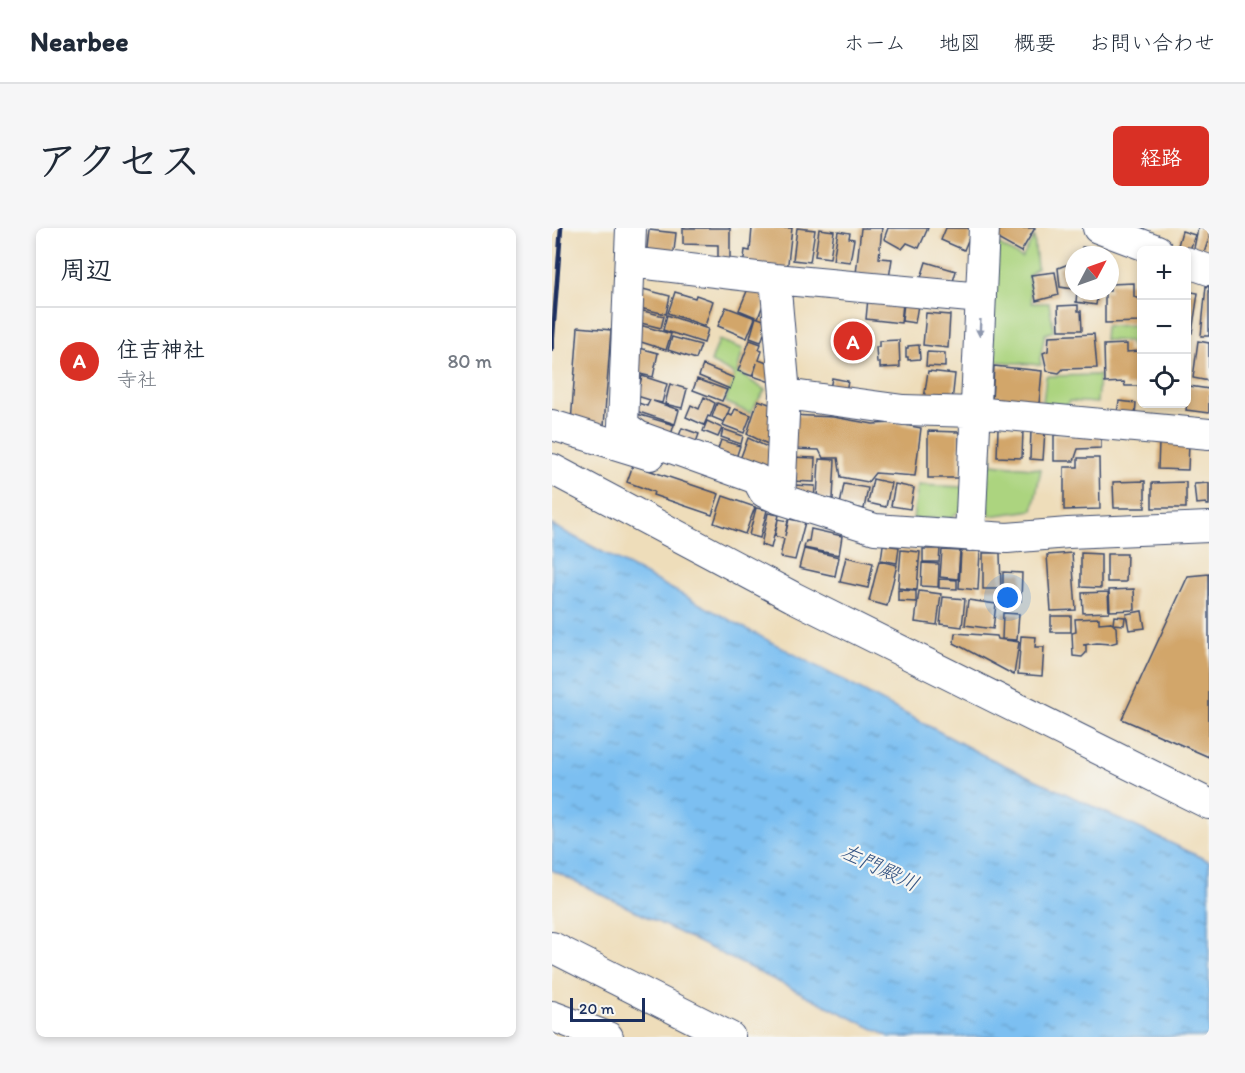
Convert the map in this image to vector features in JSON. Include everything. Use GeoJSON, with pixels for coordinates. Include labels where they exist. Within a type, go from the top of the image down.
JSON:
{"type":"FeatureCollection","features":[{"type":"Feature","properties":{"kind":"street"},"geometry":{"type":"LineString","coordinates":[[631,228],[623,425],[638,436],[757,479],[772,496]]}},
{"type":"Feature","properties":{"kind":"street"},"geometry":{"type":"LineString","coordinates":[[970,536],[984,228]]}},
{"type":"Feature","properties":{"kind":"street"},"geometry":{"type":"LineString","coordinates":[[1098,228],[1146,246]]}},
{"type":"Feature","properties":{"kind":"street"},"geometry":{"type":"LineString","coordinates":[[630,262],[775,279],[981,298]]}},
{"type":"Feature","properties":{"kind":"street"},"geometry":{"type":"LineString","coordinates":[[1191,264],[1209,270]]}},
{"type":"Feature","properties":{"kind":"street"},"geometry":{"type":"LineString","coordinates":[[772,496],[785,394],[775,279]]}},
{"type":"Feature","properties":{"kind":"street"},"geometry":{"type":"LineString","coordinates":[[785,394],[903,410],[975,412],[1209,434]]}},
{"type":"Feature","properties":{"kind":"street"},"geometry":{"type":"LineString","coordinates":[[552,425],[875,529],[1006,538],[1209,527]]}},
{"type":"Feature","properties":{"kind":"street"},"geometry":{"type":"LineString","coordinates":[[552,469],[794,597],[1209,804]]}},
{"type":"Feature","properties":{"kind":"street"},"geometry":{"type":"LineString","coordinates":[[552,947],[730,1037]]}},
{"type":"Feature","properties":{"kind":"street"},"geometry":{"type":"LineString","coordinates":[[552,1016],[608,1037]]}},
{"type":"Feature","properties":{"kind":"green space"},"geometry":{"type":"Polygon","coordinates":[[[1034,237],[1037,268],[1028,276],[1032,303],[1049,303],[1054,331],[1045,334],[1041,365],[991,361],[996,243],[1022,258],[1034,237]]]}},
{"type":"Feature","properties":{"kind":"green space"},"geometry":{"type":"Polygon","coordinates":[[[1137,325],[1137,347],[1132,347],[1129,341],[1104,340],[1105,326],[1137,325]]]}},
{"type":"Feature","properties":{"kind":"green space"},"geometry":{"type":"Polygon","coordinates":[[[719,340],[743,349],[737,372],[765,390],[750,413],[725,402],[734,374],[711,362],[719,340]]]}},
{"type":"Feature","properties":{"kind":"green space"},"geometry":{"type":"Polygon","coordinates":[[[1099,375],[1097,403],[1069,401],[1065,409],[1043,402],[1046,376],[1099,375]]]}},
{"type":"Feature","properties":{"kind":"green space"},"geometry":{"type":"Polygon","coordinates":[[[989,430],[992,464],[1041,469],[1033,510],[990,516],[981,471],[989,430]]]}},
{"type":"Feature","properties":{"kind":"green space"},"geometry":{"type":"Polygon","coordinates":[[[918,485],[963,487],[964,508],[950,518],[913,519],[918,485]]]}},
{"type":"Feature","properties":{"kind":"water","name":"左門殿川"},"geometry":{"type":"Polygon","coordinates":[[[552,525],[981,754],[1209,861],[1209,1037],[890,1037],[552,870],[552,525]]]}},
{"type":"Feature","properties":{"kind":"building"},"geometry":{"type":"Polygon","coordinates":[[[683,228],[730,228],[730,260],[718,260],[718,245],[683,244],[683,228]]]}},
{"type":"Feature","properties":{"kind":"building"},"geometry":{"type":"Polygon","coordinates":[[[752,228],[792,228],[787,272],[743,267],[745,250],[750,251],[752,228]]]}},
{"type":"Feature","properties":{"kind":"building"},"geometry":{"type":"Polygon","coordinates":[[[797,228],[815,230],[810,262],[793,260],[797,228]]]}},
{"type":"Feature","properties":{"kind":"building"},"geometry":{"type":"Polygon","coordinates":[[[861,228],[882,228],[879,258],[892,259],[889,278],[856,274],[861,228]]]}},
{"type":"Feature","properties":{"kind":"building"},"geometry":{"type":"Polygon","coordinates":[[[888,228],[928,228],[919,248],[907,243],[902,249],[884,239],[888,228]]]}},
{"type":"Feature","properties":{"kind":"building"},"geometry":{"type":"Polygon","coordinates":[[[946,228],[973,228],[964,250],[941,240],[946,228]]]}},
{"type":"Feature","properties":{"kind":"building"},"geometry":{"type":"Polygon","coordinates":[[[999,228],[1035,228],[1021,252],[994,237],[999,228]]]}},
{"type":"Feature","properties":{"kind":"building"},"geometry":{"type":"Polygon","coordinates":[[[1198,228],[1209,228],[1209,238],[1203,256],[1193,253],[1198,228]]]}},
{"type":"Feature","properties":{"kind":"building"},"geometry":{"type":"Polygon","coordinates":[[[819,229],[834,231],[830,258],[815,256],[819,229]]]}},
{"type":"Feature","properties":{"kind":"building"},"geometry":{"type":"Polygon","coordinates":[[[649,230],[676,233],[673,260],[646,257],[649,230]]]}},
{"type":"Feature","properties":{"kind":"building"},"geometry":{"type":"Polygon","coordinates":[[[838,231],[850,233],[849,238],[854,239],[850,262],[833,260],[838,231]]]}},
{"type":"Feature","properties":{"kind":"building"},"geometry":{"type":"Polygon","coordinates":[[[1182,231],[1195,235],[1191,247],[1178,246],[1182,231]]]}},
{"type":"Feature","properties":{"kind":"building"},"geometry":{"type":"Polygon","coordinates":[[[926,262],[956,271],[952,285],[920,281],[926,262]]]}},
{"type":"Feature","properties":{"kind":"building"},"geometry":{"type":"Polygon","coordinates":[[[1065,265],[1065,288],[1060,287],[1058,268],[1065,265]]]}},
{"type":"Feature","properties":{"kind":"building"},"geometry":{"type":"Polygon","coordinates":[[[1055,272],[1059,295],[1036,301],[1031,275],[1055,272]]]}},
{"type":"Feature","properties":{"kind":"building"},"geometry":{"type":"Polygon","coordinates":[[[1134,283],[1134,297],[1137,298],[1137,322],[1105,323],[1105,300],[1119,300],[1119,284],[1134,283]]]}},
{"type":"Feature","properties":{"kind":"building"},"geometry":{"type":"Polygon","coordinates":[[[750,284],[768,291],[758,318],[739,310],[750,284]]]}},
{"type":"Feature","properties":{"kind":"building"},"geometry":{"type":"Polygon","coordinates":[[[1206,286],[1209,287],[1209,336],[1201,336],[1206,286]]]}},
{"type":"Feature","properties":{"kind":"building"},"geometry":{"type":"Polygon","coordinates":[[[639,288],[670,296],[666,314],[635,307],[639,288]]]}},
{"type":"Feature","properties":{"kind":"building"},"geometry":{"type":"Polygon","coordinates":[[[675,292],[695,298],[696,295],[713,301],[705,326],[668,313],[675,292]]]}},
{"type":"Feature","properties":{"kind":"building"},"geometry":{"type":"Polygon","coordinates":[[[1191,292],[1198,293],[1191,333],[1191,292]]]}},
{"type":"Feature","properties":{"kind":"building"},"geometry":{"type":"Polygon","coordinates":[[[868,298],[903,303],[901,323],[866,319],[868,298]]]}},
{"type":"Feature","properties":{"kind":"building"},"geometry":{"type":"Polygon","coordinates":[[[1076,300],[1097,300],[1096,305],[1076,302],[1076,300]]]}},
{"type":"Feature","properties":{"kind":"building"},"geometry":{"type":"Polygon","coordinates":[[[904,303],[918,305],[915,323],[902,321],[904,303]]]}},
{"type":"Feature","properties":{"kind":"building"},"geometry":{"type":"Polygon","coordinates":[[[1078,305],[1078,311],[1081,311],[1082,330],[1059,330],[1058,306],[1078,305]]]}},
{"type":"Feature","properties":{"kind":"building"},"geometry":{"type":"Polygon","coordinates":[[[726,307],[755,318],[747,338],[718,326],[726,307]]]}},
{"type":"Feature","properties":{"kind":"building"},"geometry":{"type":"Polygon","coordinates":[[[639,310],[664,316],[661,328],[637,322],[639,310]]]}},
{"type":"Feature","properties":{"kind":"building"},"geometry":{"type":"Polygon","coordinates":[[[926,313],[950,315],[948,348],[923,345],[926,313]]]}},
{"type":"Feature","properties":{"kind":"building"},"geometry":{"type":"Polygon","coordinates":[[[667,315],[708,329],[704,343],[663,330],[667,315]]]}},
{"type":"Feature","properties":{"kind":"building"},"geometry":{"type":"Polygon","coordinates":[[[756,317],[768,322],[761,342],[750,338],[756,317]]]}},
{"type":"Feature","properties":{"kind":"building"},"geometry":{"type":"Polygon","coordinates":[[[640,325],[671,334],[666,350],[635,340],[640,325]]]}},
{"type":"Feature","properties":{"kind":"building"},"geometry":{"type":"Polygon","coordinates":[[[578,327],[611,330],[604,426],[571,423],[578,327]]]}},
{"type":"Feature","properties":{"kind":"building"},"geometry":{"type":"Polygon","coordinates":[[[1094,334],[1097,368],[1063,369],[1059,373],[1047,371],[1043,353],[1048,351],[1049,336],[1094,334]]]}},
{"type":"Feature","properties":{"kind":"building"},"geometry":{"type":"Polygon","coordinates":[[[672,337],[701,345],[696,359],[668,350],[672,337]]]}},
{"type":"Feature","properties":{"kind":"building"},"geometry":{"type":"Polygon","coordinates":[[[750,340],[761,344],[759,350],[762,351],[759,360],[772,365],[773,383],[753,376],[757,363],[752,376],[738,371],[750,340]]]}},
{"type":"Feature","properties":{"kind":"building"},"geometry":{"type":"Polygon","coordinates":[[[899,340],[900,367],[880,368],[880,363],[877,363],[876,347],[879,347],[879,341],[899,340]]]}},
{"type":"Feature","properties":{"kind":"building"},"geometry":{"type":"Polygon","coordinates":[[[1198,341],[1209,343],[1209,381],[1193,378],[1198,341]]]}},
{"type":"Feature","properties":{"kind":"building"},"geometry":{"type":"Polygon","coordinates":[[[1127,344],[1127,352],[1137,351],[1137,386],[1125,386],[1124,382],[1105,383],[1104,345],[1127,344]]]}},
{"type":"Feature","properties":{"kind":"building"},"geometry":{"type":"Polygon","coordinates":[[[919,345],[920,359],[908,360],[906,348],[919,345]]]}},
{"type":"Feature","properties":{"kind":"building"},"geometry":{"type":"Polygon","coordinates":[[[636,347],[658,353],[653,377],[636,373],[636,347]]]}},
{"type":"Feature","properties":{"kind":"building"},"geometry":{"type":"Polygon","coordinates":[[[927,352],[945,353],[945,367],[926,366],[927,352]]]}},
{"type":"Feature","properties":{"kind":"building"},"geometry":{"type":"Polygon","coordinates":[[[703,365],[734,378],[730,389],[699,376],[703,365]]]}},
{"type":"Feature","properties":{"kind":"building"},"geometry":{"type":"Polygon","coordinates":[[[994,366],[1042,371],[1039,404],[992,400],[994,366]]]}},
{"type":"Feature","properties":{"kind":"building"},"geometry":{"type":"Polygon","coordinates":[[[928,371],[955,374],[952,402],[924,399],[928,371]]]}},
{"type":"Feature","properties":{"kind":"building"},"geometry":{"type":"Polygon","coordinates":[[[642,376],[667,384],[662,403],[653,401],[679,410],[675,424],[636,411],[636,402],[647,406],[650,400],[637,396],[642,376]]]}},
{"type":"Feature","properties":{"kind":"building"},"geometry":{"type":"Polygon","coordinates":[[[832,378],[848,381],[846,392],[830,389],[832,378]]]}},
{"type":"Feature","properties":{"kind":"building"},"geometry":{"type":"Polygon","coordinates":[[[697,379],[727,390],[722,401],[693,390],[697,379]]]}},
{"type":"Feature","properties":{"kind":"building"},"geometry":{"type":"Polygon","coordinates":[[[670,384],[687,389],[682,408],[665,404],[670,384]]]}},
{"type":"Feature","properties":{"kind":"building"},"geometry":{"type":"Polygon","coordinates":[[[1191,386],[1209,389],[1209,413],[1186,410],[1191,408],[1191,386]]]}},
{"type":"Feature","properties":{"kind":"building"},"geometry":{"type":"Polygon","coordinates":[[[704,397],[715,403],[704,425],[686,417],[691,405],[699,409],[704,397]]]}},
{"type":"Feature","properties":{"kind":"building"},"geometry":{"type":"Polygon","coordinates":[[[758,400],[775,406],[776,448],[747,434],[758,400]]]}},
{"type":"Feature","properties":{"kind":"building"},"geometry":{"type":"Polygon","coordinates":[[[1119,401],[1136,403],[1135,415],[1117,413],[1119,401]]]}},
{"type":"Feature","properties":{"kind":"building"},"geometry":{"type":"Polygon","coordinates":[[[717,403],[730,408],[724,422],[712,417],[717,403]]]}},
{"type":"Feature","properties":{"kind":"building"},"geometry":{"type":"Polygon","coordinates":[[[735,409],[751,415],[744,433],[723,425],[728,414],[732,416],[735,409]]]}},
{"type":"Feature","properties":{"kind":"building"},"geometry":{"type":"Polygon","coordinates":[[[637,414],[674,425],[670,438],[637,419],[637,414]]]}},
{"type":"Feature","properties":{"kind":"building"},"geometry":{"type":"Polygon","coordinates":[[[790,415],[833,417],[873,424],[894,423],[921,428],[915,476],[875,473],[868,482],[841,477],[838,458],[823,458],[819,450],[792,449],[790,415]]]}},
{"type":"Feature","properties":{"kind":"building"},"geometry":{"type":"Polygon","coordinates":[[[707,421],[722,428],[718,437],[703,431],[707,421]]]}},
{"type":"Feature","properties":{"kind":"building"},"geometry":{"type":"Polygon","coordinates":[[[682,428],[699,434],[694,448],[677,441],[682,428]]]}},
{"type":"Feature","properties":{"kind":"building"},"geometry":{"type":"Polygon","coordinates":[[[723,429],[743,436],[741,444],[721,437],[723,429]]]}},
{"type":"Feature","properties":{"kind":"building"},"geometry":{"type":"Polygon","coordinates":[[[998,429],[1023,430],[1022,458],[997,457],[998,429]]]}},
{"type":"Feature","properties":{"kind":"building"},"geometry":{"type":"Polygon","coordinates":[[[1031,429],[1045,430],[1043,460],[1030,459],[1031,429]]]}},
{"type":"Feature","properties":{"kind":"building"},"geometry":{"type":"Polygon","coordinates":[[[928,431],[959,432],[959,478],[928,478],[928,431]]]}},
{"type":"Feature","properties":{"kind":"building"},"geometry":{"type":"Polygon","coordinates":[[[1101,432],[1101,448],[1078,449],[1074,461],[1054,461],[1054,435],[1101,432]]]}},
{"type":"Feature","properties":{"kind":"building"},"geometry":{"type":"Polygon","coordinates":[[[748,438],[776,451],[776,475],[739,462],[748,438]]]}},
{"type":"Feature","properties":{"kind":"building"},"geometry":{"type":"Polygon","coordinates":[[[721,440],[740,446],[735,461],[716,455],[721,440]]]}},
{"type":"Feature","properties":{"kind":"building"},"geometry":{"type":"Polygon","coordinates":[[[1159,442],[1189,442],[1188,470],[1158,469],[1159,442]]]}},
{"type":"Feature","properties":{"kind":"building"},"geometry":{"type":"Polygon","coordinates":[[[790,457],[815,458],[814,482],[789,481],[790,457]]]}},
{"type":"Feature","properties":{"kind":"building"},"geometry":{"type":"Polygon","coordinates":[[[1078,458],[1099,458],[1100,509],[1064,510],[1064,467],[1078,467],[1078,458]]]}},
{"type":"Feature","properties":{"kind":"building"},"geometry":{"type":"Polygon","coordinates":[[[819,459],[835,460],[833,499],[817,499],[819,459]]]}},
{"type":"Feature","properties":{"kind":"building"},"geometry":{"type":"Polygon","coordinates":[[[633,465],[719,494],[712,515],[653,495],[654,492],[627,482],[633,465]]]}},
{"type":"Feature","properties":{"kind":"building"},"geometry":{"type":"Polygon","coordinates":[[[873,479],[891,483],[886,507],[868,503],[873,479]]]}},
{"type":"Feature","properties":{"kind":"building"},"geometry":{"type":"Polygon","coordinates":[[[1145,481],[1145,508],[1114,508],[1113,482],[1145,481]]]}},
{"type":"Feature","properties":{"kind":"building"},"geometry":{"type":"Polygon","coordinates":[[[1186,482],[1186,508],[1152,508],[1152,483],[1186,482]]]}},
{"type":"Feature","properties":{"kind":"building"},"geometry":{"type":"Polygon","coordinates":[[[1209,483],[1209,505],[1196,504],[1194,484],[1209,483]]]}},
{"type":"Feature","properties":{"kind":"building"},"geometry":{"type":"Polygon","coordinates":[[[844,484],[868,488],[864,509],[840,505],[844,484]]]}},
{"type":"Feature","properties":{"kind":"building"},"geometry":{"type":"Polygon","coordinates":[[[895,484],[914,488],[910,509],[891,506],[895,484]]]}},
{"type":"Feature","properties":{"kind":"building"},"geometry":{"type":"Polygon","coordinates":[[[793,485],[815,486],[814,501],[793,493],[793,485]]]}},
{"type":"Feature","properties":{"kind":"building"},"geometry":{"type":"Polygon","coordinates":[[[723,496],[755,507],[745,534],[714,523],[723,496]]]}},
{"type":"Feature","properties":{"kind":"building"},"geometry":{"type":"Polygon","coordinates":[[[756,508],[767,510],[760,538],[749,535],[756,508]]]}},
{"type":"Feature","properties":{"kind":"building"},"geometry":{"type":"Polygon","coordinates":[[[768,513],[779,515],[771,548],[761,545],[768,513]]]}},
{"type":"Feature","properties":{"kind":"building"},"geometry":{"type":"Polygon","coordinates":[[[778,519],[788,521],[785,536],[789,519],[805,522],[795,560],[780,557],[784,539],[775,536],[778,519]]]}},
{"type":"Feature","properties":{"kind":"building"},"geometry":{"type":"Polygon","coordinates":[[[811,529],[842,536],[839,555],[804,548],[806,541],[809,541],[811,529]]]}},
{"type":"Feature","properties":{"kind":"building"},"geometry":{"type":"Polygon","coordinates":[[[883,545],[899,547],[897,563],[881,560],[883,545]]]}},
{"type":"Feature","properties":{"kind":"building"},"geometry":{"type":"Polygon","coordinates":[[[804,549],[839,557],[835,576],[799,568],[804,549]]]}},
{"type":"Feature","properties":{"kind":"building"},"geometry":{"type":"Polygon","coordinates":[[[923,549],[940,549],[939,562],[923,562],[923,549]]]}},
{"type":"Feature","properties":{"kind":"building"},"geometry":{"type":"Polygon","coordinates":[[[901,550],[920,552],[917,590],[898,588],[901,550]]]}},
{"type":"Feature","properties":{"kind":"building"},"geometry":{"type":"Polygon","coordinates":[[[942,550],[960,551],[958,579],[940,577],[942,550]]]}},
{"type":"Feature","properties":{"kind":"building"},"geometry":{"type":"Polygon","coordinates":[[[961,551],[980,551],[978,590],[959,588],[961,551]]]}},
{"type":"Feature","properties":{"kind":"building"},"geometry":{"type":"Polygon","coordinates":[[[983,553],[1000,553],[1001,589],[983,589],[983,553]]]}},
{"type":"Feature","properties":{"kind":"building"},"geometry":{"type":"Polygon","coordinates":[[[1072,553],[1076,610],[1051,611],[1047,555],[1072,553]]]}},
{"type":"Feature","properties":{"kind":"building"},"geometry":{"type":"Polygon","coordinates":[[[1081,553],[1101,554],[1101,588],[1081,587],[1081,553]]]}},
{"type":"Feature","properties":{"kind":"building"},"geometry":{"type":"Polygon","coordinates":[[[1107,554],[1127,554],[1126,582],[1107,582],[1107,554]]]}},
{"type":"Feature","properties":{"kind":"building"},"geometry":{"type":"Polygon","coordinates":[[[846,557],[873,563],[868,588],[840,582],[846,557]]]}},
{"type":"Feature","properties":{"kind":"building"},"geometry":{"type":"Polygon","coordinates":[[[879,561],[897,565],[887,606],[869,601],[879,561]]]}},
{"type":"Feature","properties":{"kind":"building"},"geometry":{"type":"Polygon","coordinates":[[[922,563],[939,564],[938,587],[921,586],[922,563]]]}},
{"type":"Feature","properties":{"kind":"building"},"geometry":{"type":"Polygon","coordinates":[[[1003,572],[1022,573],[1021,601],[1003,601],[1003,572]]]}},
{"type":"Feature","properties":{"kind":"building"},"geometry":{"type":"Polygon","coordinates":[[[1209,574],[1209,757],[1122,719],[1188,576],[1209,574]]]}},
{"type":"Feature","properties":{"kind":"building"},"geometry":{"type":"Polygon","coordinates":[[[939,579],[957,580],[957,589],[939,588],[939,579]]]}},
{"type":"Feature","properties":{"kind":"building"},"geometry":{"type":"Polygon","coordinates":[[[1134,589],[1135,610],[1110,611],[1109,590],[1134,589]]]}},
{"type":"Feature","properties":{"kind":"building"},"geometry":{"type":"Polygon","coordinates":[[[898,590],[916,591],[916,602],[898,601],[898,590]]]}},
{"type":"Feature","properties":{"kind":"building"},"geometry":{"type":"Polygon","coordinates":[[[919,591],[941,594],[937,625],[915,622],[919,591]]]}},
{"type":"Feature","properties":{"kind":"building"},"geometry":{"type":"Polygon","coordinates":[[[1108,592],[1109,612],[1083,613],[1082,593],[1108,592]]]}},
{"type":"Feature","properties":{"kind":"building"},"geometry":{"type":"Polygon","coordinates":[[[943,597],[965,599],[962,627],[940,624],[943,597]]]}},
{"type":"Feature","properties":{"kind":"building"},"geometry":{"type":"Polygon","coordinates":[[[968,600],[996,604],[993,629],[965,625],[968,600]]]}},
{"type":"Feature","properties":{"kind":"building"},"geometry":{"type":"Polygon","coordinates":[[[1142,611],[1145,628],[1129,630],[1126,614],[1142,611]]]}},
{"type":"Feature","properties":{"kind":"building"},"geometry":{"type":"Polygon","coordinates":[[[1003,613],[1019,614],[1017,640],[1002,639],[1003,613]]]}},
{"type":"Feature","properties":{"kind":"building"},"geometry":{"type":"Polygon","coordinates":[[[1051,616],[1071,616],[1071,632],[1051,632],[1051,616]]]}},
{"type":"Feature","properties":{"kind":"building"},"geometry":{"type":"Polygon","coordinates":[[[1114,616],[1125,617],[1124,625],[1113,624],[1114,616]]]}},
{"type":"Feature","properties":{"kind":"building"},"geometry":{"type":"Polygon","coordinates":[[[1099,618],[1099,623],[1110,622],[1116,627],[1117,642],[1083,645],[1086,645],[1086,653],[1082,657],[1073,656],[1072,633],[1076,632],[1075,619],[1099,618]]]}},
{"type":"Feature","properties":{"kind":"building"},"geometry":{"type":"Polygon","coordinates":[[[955,633],[997,636],[998,639],[1019,642],[1014,675],[954,643],[955,633]]]}},
{"type":"Feature","properties":{"kind":"building"},"geometry":{"type":"Polygon","coordinates":[[[1021,636],[1036,637],[1035,647],[1044,647],[1042,676],[1018,674],[1021,636]]]}},
{"type":"Feature","properties":{"kind":"railway"},"geometry":{"type":"LineString","coordinates":[[552,349],[561,228]]}},
{"type":"Feature","properties":{"kind":"place","name":"住吉神社"},"geometry":{"type":"Point","coordinates":[853,341]}}]}
